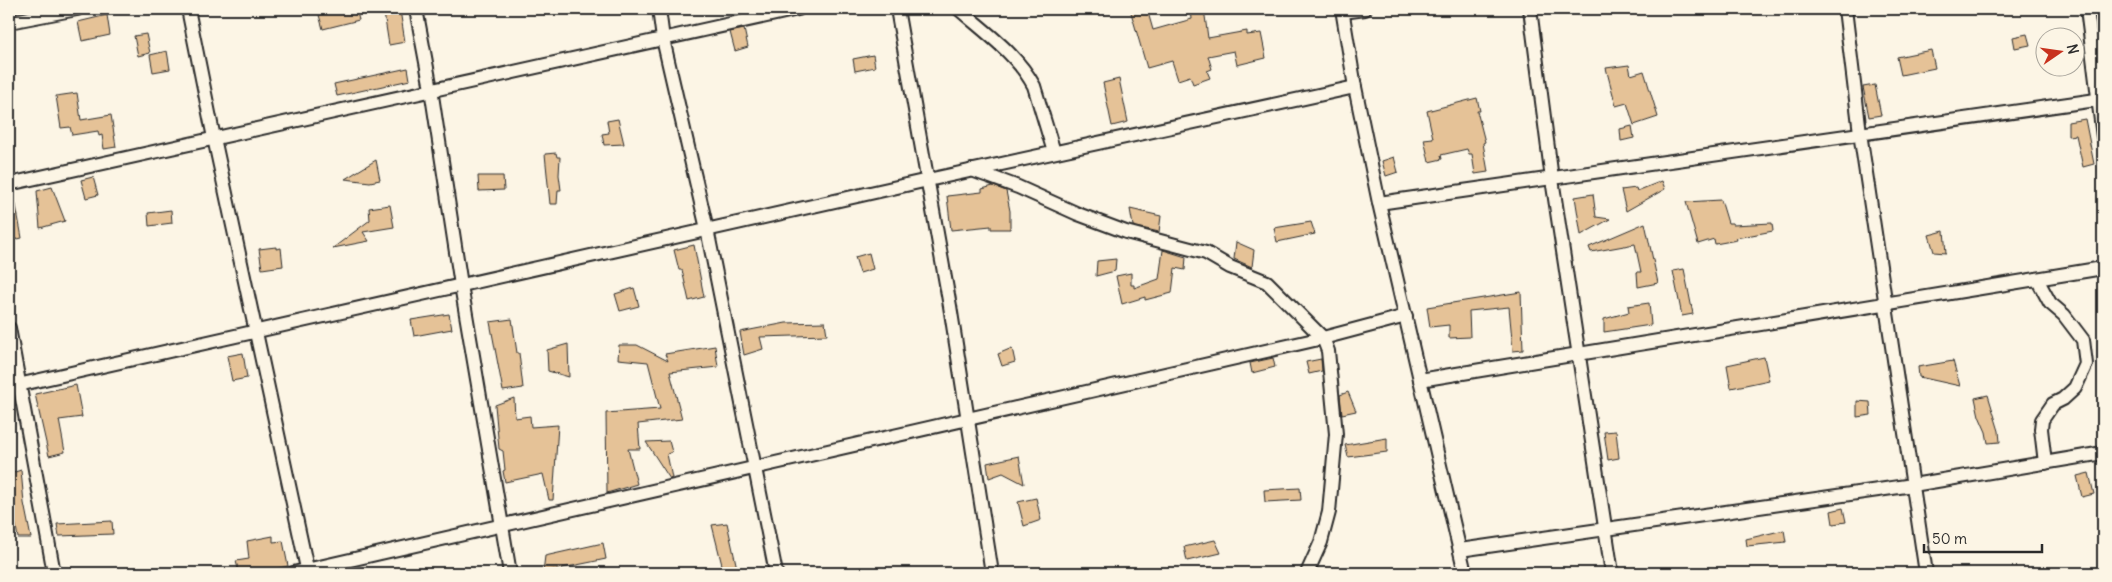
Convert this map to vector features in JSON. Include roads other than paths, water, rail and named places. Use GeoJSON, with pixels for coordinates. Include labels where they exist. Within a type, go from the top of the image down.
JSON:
{"type":"FeatureCollection","features":[{"type":"Feature","properties":{"kind":"street"},"geometry":{"type":"LineString","coordinates":[[9,22],[77,9]]}},
{"type":"Feature","properties":{"kind":"street"},"geometry":{"type":"LineString","coordinates":[[188,9],[255,331],[308,572]]}},
{"type":"Feature","properties":{"kind":"street"},"geometry":{"type":"LineString","coordinates":[[416,9],[431,89],[461,284],[510,573]]}},
{"type":"Feature","properties":{"kind":"street"},"geometry":{"type":"LineString","coordinates":[[659,9],[663,39],[707,229],[776,573]]}},
{"type":"Feature","properties":{"kind":"street"},"geometry":{"type":"LineString","coordinates":[[9,184],[798,9]]}},
{"type":"Feature","properties":{"kind":"street"},"geometry":{"type":"LineString","coordinates":[[897,9],[928,180],[992,573]]}},
{"type":"Feature","properties":{"kind":"street"},"geometry":{"type":"LineString","coordinates":[[959,9],[1012,57],[1029,77],[1034,86],[1054,152]]}},
{"type":"Feature","properties":{"kind":"street"},"geometry":{"type":"LineString","coordinates":[[1365,9],[1342,11],[1355,87],[1379,203],[1465,573]]}},
{"type":"Feature","properties":{"kind":"street"},"geometry":{"type":"LineString","coordinates":[[1530,9],[1552,179],[1612,573]]}},
{"type":"Feature","properties":{"kind":"street"},"geometry":{"type":"LineString","coordinates":[[1845,9],[1860,132],[1926,573]]}},
{"type":"Feature","properties":{"kind":"street"},"geometry":{"type":"LineString","coordinates":[[2087,9],[2100,99],[2103,137]]}},
{"type":"Feature","properties":{"kind":"street"},"geometry":{"type":"LineString","coordinates":[[14,385],[972,170],[1355,87]]}},
{"type":"Feature","properties":{"kind":"street"},"geometry":{"type":"LineString","coordinates":[[1379,203],[1552,179],[1860,132],[2100,99]]}},
{"type":"Feature","properties":{"kind":"street"},"geometry":{"type":"LineString","coordinates":[[972,170],[1126,232],[1206,253],[1230,267],[1267,282],[1323,338],[1328,351],[1336,434],[1330,512],[1321,542],[1307,573]]}},
{"type":"Feature","properties":{"kind":"street"},"geometry":{"type":"LineString","coordinates":[[1420,380],[2103,268]]}},
{"type":"Feature","properties":{"kind":"street"},"geometry":{"type":"LineString","coordinates":[[2037,279],[2050,303],[2064,315],[2083,340],[2086,364],[2075,388],[2054,404],[2042,420],[2044,463]]}},
{"type":"Feature","properties":{"kind":"street"},"geometry":{"type":"LineString","coordinates":[[293,573],[308,572],[1323,338],[1406,316]]}},
{"type":"Feature","properties":{"kind":"street"},"geometry":{"type":"LineString","coordinates":[[9,328],[14,385],[54,573]]}},
{"type":"Feature","properties":{"kind":"street"},"geometry":{"type":"LineString","coordinates":[[1460,550],[1913,485],[2103,453]]}}]}
